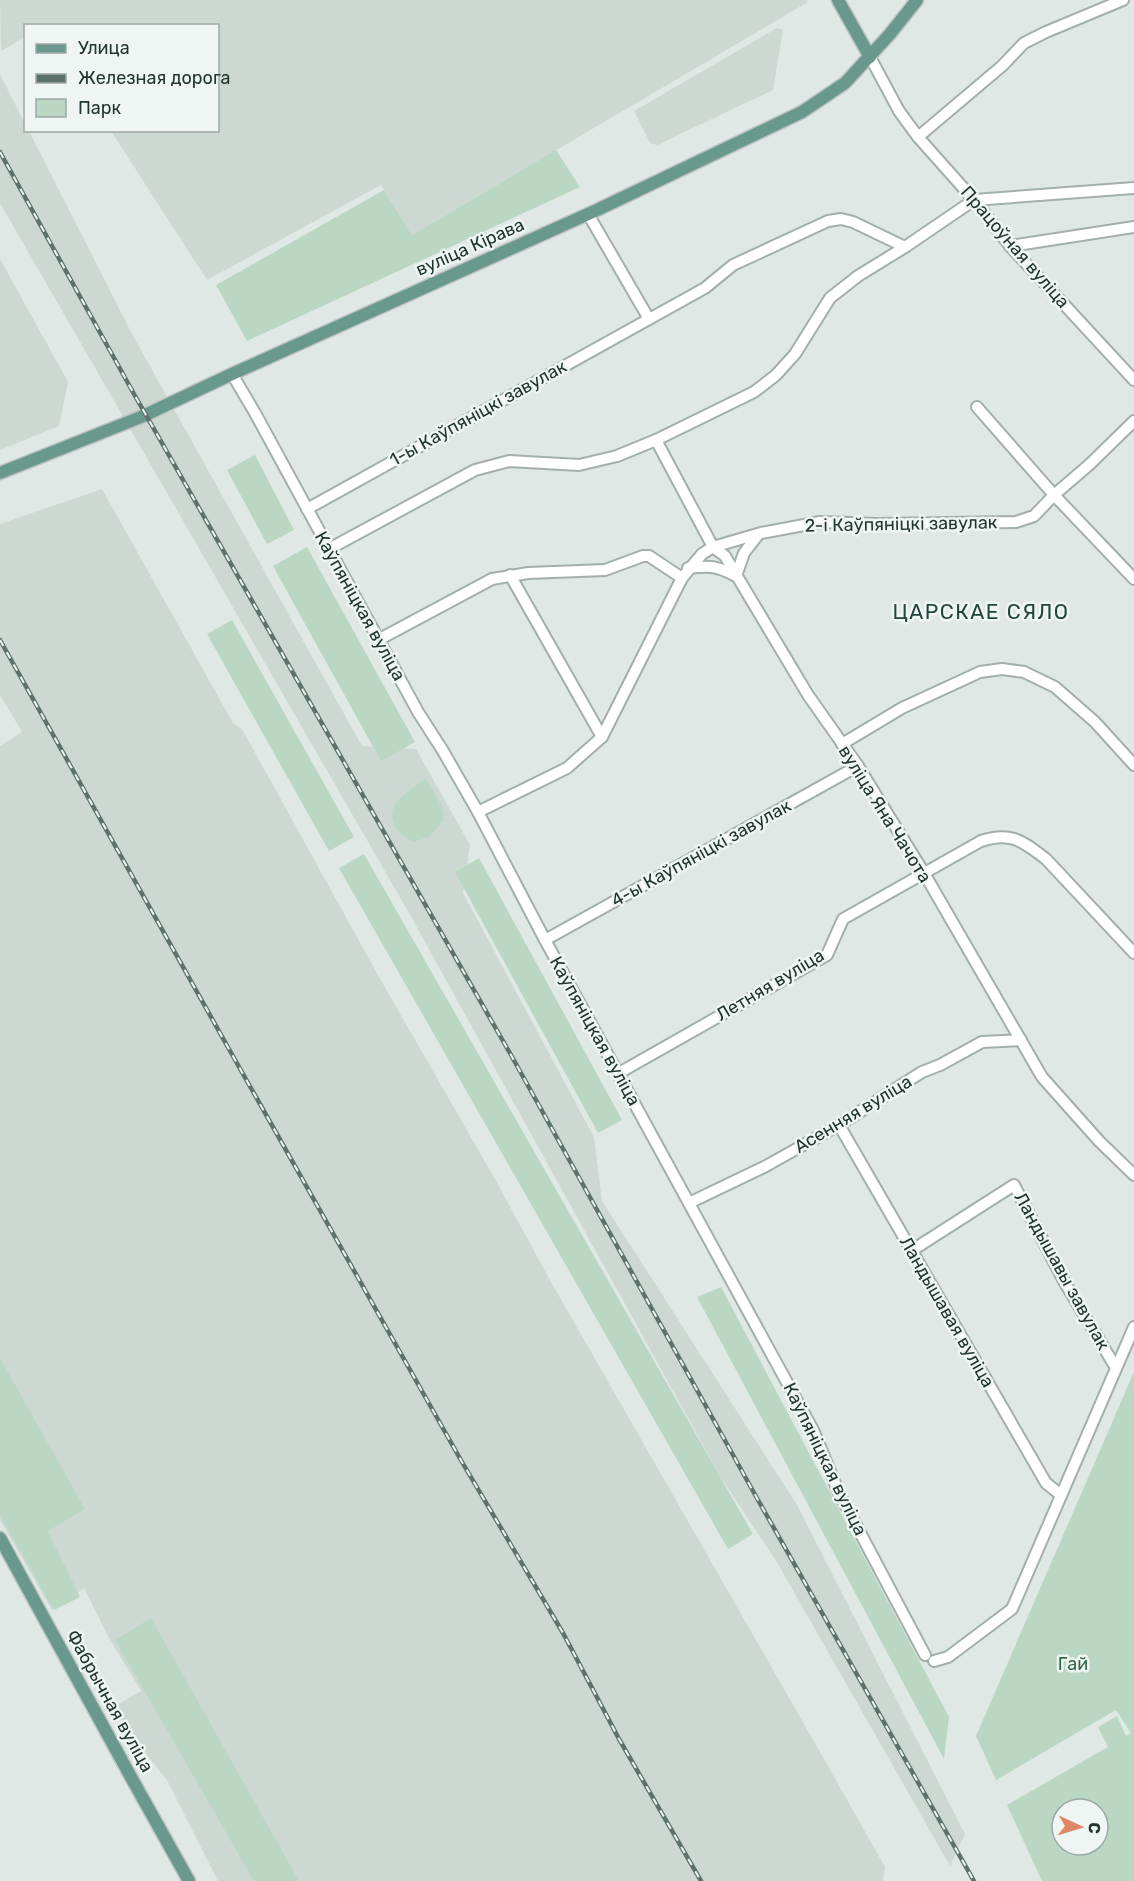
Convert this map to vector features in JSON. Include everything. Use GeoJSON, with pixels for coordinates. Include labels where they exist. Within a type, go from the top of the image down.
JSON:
{"type":"FeatureCollection","features":[{"type":"Feature","properties":{"kind":"main road"},"geometry":{"type":"LineString","coordinates":[[838,0],[870,57]]}},
{"type":"Feature","properties":{"kind":"main road","name":"вуліца Кірава"},"geometry":{"type":"LineString","coordinates":[[0,473],[141,417],[588,214],[802,112],[845,83],[870,57],[917,0]]}},
{"type":"Feature","properties":{"kind":"main road","name":"Фабрычная вуліца"},"geometry":{"type":"LineString","coordinates":[[0,1538],[189,1881]]}},
{"type":"Feature","properties":{"kind":"street"},"geometry":{"type":"LineString","coordinates":[[918,136],[1002,66],[1024,43],[1123,0]]}},
{"type":"Feature","properties":{"kind":"street","name":"Працоўная вуліца"},"geometry":{"type":"LineString","coordinates":[[870,57],[899,111],[918,136],[974,200],[1010,246],[1134,380]]}},
{"type":"Feature","properties":{"kind":"street"},"geometry":{"type":"LineString","coordinates":[[329,549],[475,470],[509,461],[579,465],[617,456],[656,440],[754,392],[776,375],[795,354],[830,298],[858,276],[974,200],[1134,188]]}},
{"type":"Feature","properties":{"kind":"street"},"geometry":{"type":"LineString","coordinates":[[588,214],[650,319]]}},
{"type":"Feature","properties":{"kind":"street","name":"1-ы Каўпяніцкі завулак"},"geometry":{"type":"LineString","coordinates":[[307,509],[705,288],[733,265],[828,220],[841,219],[853,222],[905,247]]}},
{"type":"Feature","properties":{"kind":"street"},"geometry":{"type":"LineString","coordinates":[[1010,246],[1134,227]]}},
{"type":"Feature","properties":{"kind":"street","name":"Каўпяніцкая вуліца"},"geometry":{"type":"LineString","coordinates":[[232,374],[255,412],[418,712],[478,812],[545,940],[813,1430],[839,1493],[929,1658],[948,1657],[1012,1609],[1061,1495]]}},
{"type":"Feature","properties":{"kind":"street"},"geometry":{"type":"LineString","coordinates":[[977,407],[1054,495],[1134,579]]}},
{"type":"Feature","properties":{"kind":"street","name":"2-і Каўпяніцкі завулак"},"geometry":{"type":"LineString","coordinates":[[478,812],[567,768],[602,737],[685,573],[702,554],[713,547],[761,533],[820,522],[877,524],[1016,522],[1034,516],[1134,421]]}},
{"type":"Feature","properties":{"kind":"street","name":"вуліца Яна Чачота"},"geometry":{"type":"LineString","coordinates":[[656,440],[713,547],[725,556],[808,695],[858,766],[924,873],[1042,1077],[1099,1141],[1134,1174]]}},
{"type":"Feature","properties":{"kind":"street"},"geometry":{"type":"LineString","coordinates":[[378,640],[492,579],[510,575],[605,570],[631,559],[649,556],[685,573],[708,566],[722,568],[736,576],[744,553],[761,533]]}},
{"type":"Feature","properties":{"kind":"street"},"geometry":{"type":"LineString","coordinates":[[510,575],[602,737]]}},
{"type":"Feature","properties":{"kind":"street"},"geometry":{"type":"LineString","coordinates":[[842,744],[902,708],[980,672],[1002,669],[1024,672],[1055,687],[1095,722],[1134,765]]}},
{"type":"Feature","properties":{"kind":"street","name":"4-ы Каўпяніцкі завулак"},"geometry":{"type":"LineString","coordinates":[[545,940],[858,766]]}},
{"type":"Feature","properties":{"kind":"street","name":"Летняя вуліца"},"geometry":{"type":"LineString","coordinates":[[619,1073],[827,956],[843,919],[981,841],[996,836],[1011,837],[1046,859],[1134,953]]}},
{"type":"Feature","properties":{"kind":"street","name":"Асенняя вуліца"},"geometry":{"type":"LineString","coordinates":[[689,1203],[766,1166],[839,1125],[922,1072],[982,1042],[1021,1040]]}},
{"type":"Feature","properties":{"kind":"street","name":"Ландышавая вуліца"},"geometry":{"type":"LineString","coordinates":[[839,1125],[1046,1483],[1061,1495]]}},
{"type":"Feature","properties":{"kind":"street","name":"Ландышавы завулак"},"geometry":{"type":"LineString","coordinates":[[911,1251],[1014,1185],[1065,1283],[1116,1368]]}},
{"type":"Feature","properties":{"kind":"street"},"geometry":{"type":"LineString","coordinates":[[1061,1495],[1134,1327]]}},
{"type":"Feature","properties":{"kind":"shaded area"},"geometry":{"type":"Polygon","coordinates":[[[0,0],[807,0],[808,2],[412,235],[381,185],[207,280],[112,132],[219,132],[219,24],[24,24],[24,38],[1,51],[0,0]]]}},
{"type":"Feature","properties":{"kind":"shaded area"},"geometry":{"type":"Polygon","coordinates":[[[777,28],[783,30],[773,90],[657,145],[650,143],[634,111],[777,28]]]}},
{"type":"Feature","properties":{"kind":"shaded area"},"geometry":{"type":"Polygon","coordinates":[[[0,74],[24,122],[24,132],[30,132],[132,334],[362,746],[416,749],[470,845],[463,893],[594,1137],[602,1201],[797,1505],[965,1834],[950,1866],[778,1564],[720,1476],[409,913],[0,203],[0,74]]]}},
{"type":"Feature","properties":{"kind":"shaded area"},"geometry":{"type":"Polygon","coordinates":[[[0,259],[68,382],[59,426],[0,450],[0,259]]]}},
{"type":"Feature","properties":{"kind":"shaded area"},"geometry":{"type":"Polygon","coordinates":[[[102,489],[233,723],[242,729],[551,1282],[885,1867],[883,1881],[218,1881],[167,1780],[130,1734],[113,1707],[141,1691],[108,1636],[84,1588],[52,1610],[0,1520],[0,746],[22,732],[0,695],[0,524],[102,489]]]}},
{"type":"Feature","properties":{"kind":"green space"},"geometry":{"type":"Polygon","coordinates":[[[556,150],[580,187],[247,341],[216,285],[384,190],[412,235],[556,150]]]}},
{"type":"Feature","properties":{"kind":"green space"},"geometry":{"type":"Polygon","coordinates":[[[255,455],[294,530],[267,544],[227,470],[255,455]]]}},
{"type":"Feature","properties":{"kind":"green space"},"geometry":{"type":"Polygon","coordinates":[[[307,547],[415,742],[381,761],[273,566],[307,547]]]}},
{"type":"Feature","properties":{"kind":"green space"},"geometry":{"type":"Polygon","coordinates":[[[232,620],[354,837],[329,851],[207,634],[232,620]]]}},
{"type":"Feature","properties":{"kind":"green space"},"geometry":{"type":"Polygon","coordinates":[[[426,778],[441,805],[444,820],[429,837],[413,842],[395,826],[393,809],[402,797],[426,778]]]}},
{"type":"Feature","properties":{"kind":"green space"},"geometry":{"type":"Polygon","coordinates":[[[364,854],[753,1534],[728,1549],[339,868],[364,854]]]}},
{"type":"Feature","properties":{"kind":"green space"},"geometry":{"type":"Polygon","coordinates":[[[479,858],[622,1120],[598,1133],[455,872],[479,858]]]}},
{"type":"Feature","properties":{"kind":"green space"},"geometry":{"type":"Polygon","coordinates":[[[721,1287],[949,1717],[944,1759],[697,1297],[721,1287]]]}},
{"type":"Feature","properties":{"kind":"green space"},"geometry":{"type":"Polygon","coordinates":[[[0,1358],[85,1509],[48,1531],[80,1597],[54,1610],[0,1515],[0,1358]]]}},
{"type":"Feature","properties":{"kind":"green space","name":"Гай"},"geometry":{"type":"Polygon","coordinates":[[[1134,1372],[1134,1881],[1042,1881],[1007,1805],[1108,1747],[1098,1727],[1117,1716],[1126,1736],[1131,1733],[1116,1710],[996,1780],[976,1736],[1134,1372]]]}},
{"type":"Feature","properties":{"kind":"green space"},"geometry":{"type":"Polygon","coordinates":[[[151,1618],[299,1881],[254,1881],[115,1640],[151,1618]]]}},
{"type":"Feature","properties":{"kind":"railway"},"geometry":{"type":"LineString","coordinates":[[0,152],[134,394],[511,1055],[758,1500],[974,1881]]}},
{"type":"Feature","properties":{"kind":"railway"},"geometry":{"type":"LineString","coordinates":[[0,640],[462,1462],[563,1633],[619,1739],[701,1881]]}},
{"type":"Feature","properties":{"kind":"district","name":"ЦАРСКАЕ СЯЛО"},"geometry":{"type":"Point","coordinates":[981,612]}}]}
